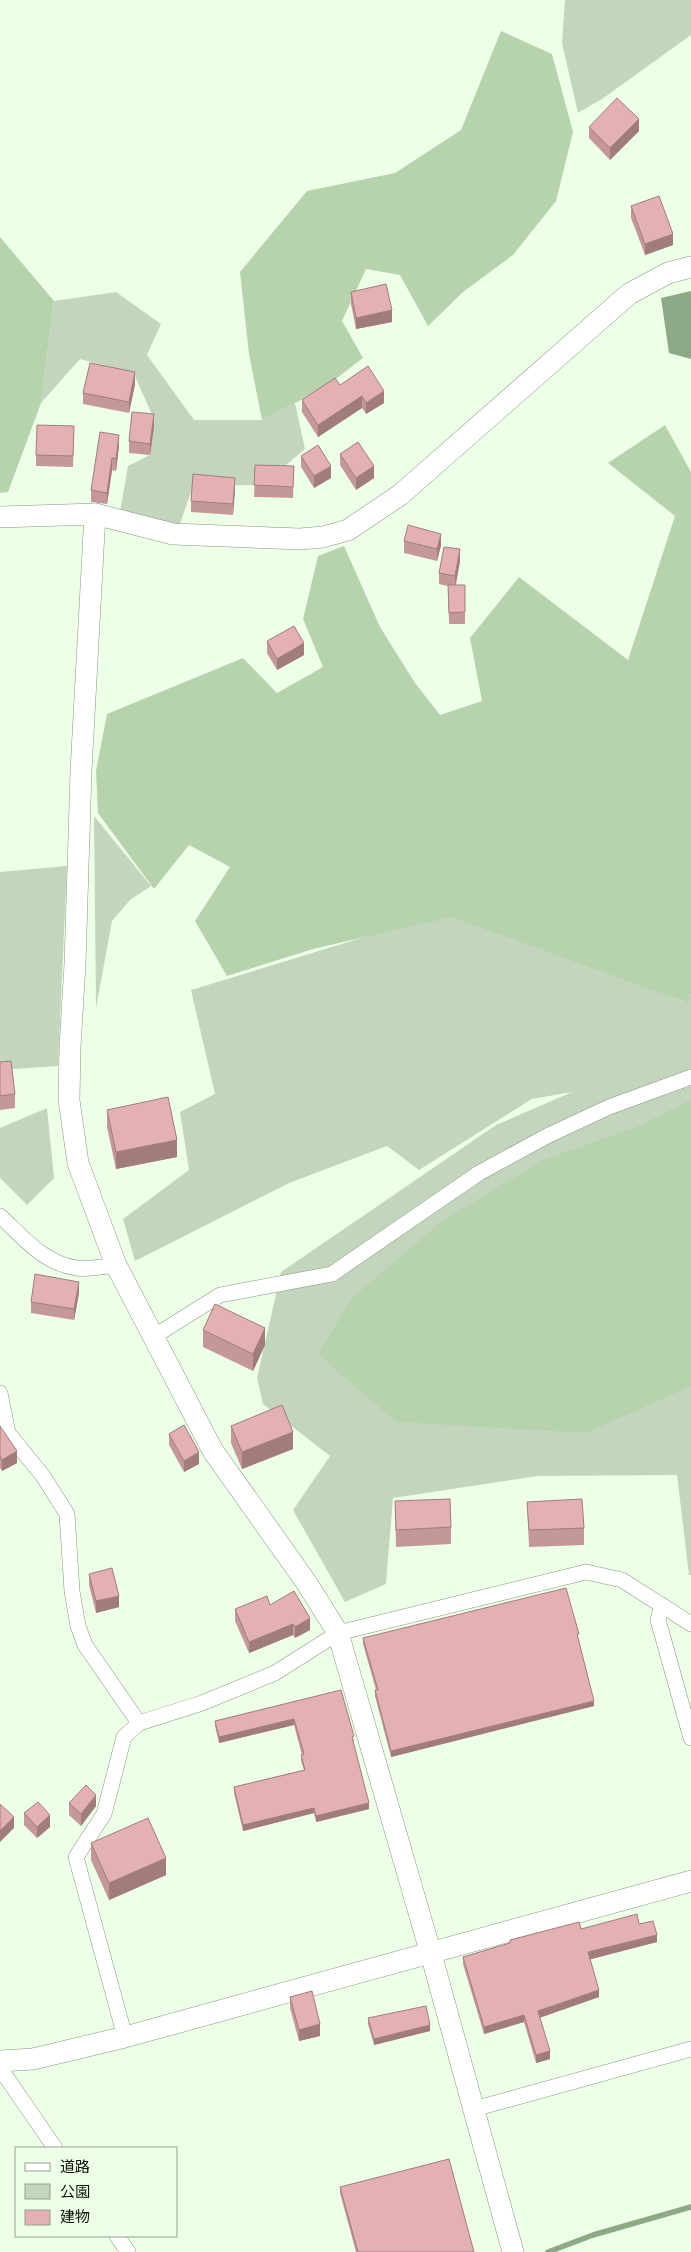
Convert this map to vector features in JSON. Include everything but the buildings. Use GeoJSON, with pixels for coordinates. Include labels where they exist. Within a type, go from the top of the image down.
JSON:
{"type":"FeatureCollection","features":[{"type":"Feature","properties":{"kind":"street"},"geometry":{"type":"LineString","coordinates":[[0,517],[95,514],[173,534],[300,539],[323,537],[348,530],[400,495],[629,294],[668,273],[691,267]]}},
{"type":"Feature","properties":{"kind":"street"},"geometry":{"type":"LineString","coordinates":[[95,514],[82,762],[69,1100],[78,1163],[116,1265],[213,1451],[306,1582],[338,1633],[431,1954],[513,2252]]}},
{"type":"Feature","properties":{"kind":"street"},"geometry":{"type":"LineString","coordinates":[[153,1337],[220,1295],[332,1274],[479,1173],[547,1136],[609,1107],[691,1077]]}},
{"type":"Feature","properties":{"kind":"street"},"geometry":{"type":"LineString","coordinates":[[0,1216],[34,1248],[57,1264],[79,1269],[116,1265]]}},
{"type":"Feature","properties":{"kind":"street"},"geometry":{"type":"LineString","coordinates":[[0,1393],[8,1433],[43,1476],[67,1514],[72,1591],[78,1626],[85,1645],[139,1723]]}},
{"type":"Feature","properties":{"kind":"street"},"geometry":{"type":"LineString","coordinates":[[125,2037],[76,1857],[104,1814],[124,1737],[139,1723],[202,1703],[275,1673],[338,1633],[586,1572],[622,1580],[691,1624]]}},
{"type":"Feature","properties":{"kind":"street"},"geometry":{"type":"LineString","coordinates":[[662,1605],[658,1620],[691,1738]]}},
{"type":"Feature","properties":{"kind":"street"},"geometry":{"type":"LineString","coordinates":[[0,2061],[33,2059],[125,2037],[691,1881]]}},
{"type":"Feature","properties":{"kind":"street"},"geometry":{"type":"LineString","coordinates":[[474,2109],[691,2048]]}},
{"type":"Feature","properties":{"kind":"street"},"geometry":{"type":"LineString","coordinates":[[0,2068],[54,2147]]}},
{"type":"Feature","properties":{"kind":"street"},"geometry":{"type":"LineString","coordinates":[[118,2237],[128,2252]]}},
{"type":"Feature","properties":{"kind":"green space"},"geometry":{"type":"Polygon","coordinates":[[[565,0],[691,0],[691,35],[602,99],[578,113],[562,43],[565,0]]]}},
{"type":"Feature","properties":{"kind":"green space"},"geometry":{"type":"Polygon","coordinates":[[[116,292],[161,324],[147,355],[194,420],[262,420],[295,403],[305,449],[285,466],[255,485],[193,486],[180,524],[120,512],[128,466],[150,455],[153,417],[134,374],[80,359],[41,403],[54,301],[116,292]]]}},
{"type":"Feature","properties":{"kind":"green space"},"geometry":{"type":"Polygon","coordinates":[[[94,816],[151,886],[130,900],[112,921],[96,1008],[94,816]]]}},
{"type":"Feature","properties":{"kind":"green space"},"geometry":{"type":"Polygon","coordinates":[[[67,866],[58,1066],[0,1070],[0,872],[67,866]]]}},
{"type":"Feature","properties":{"kind":"green space"},"geometry":{"type":"Polygon","coordinates":[[[453,910],[684,1002],[691,994],[691,1575],[689,1575],[677,1475],[538,1476],[393,1498],[386,1584],[345,1602],[293,1510],[330,1456],[263,1404],[257,1378],[281,1272],[496,1125],[572,1092],[532,1099],[419,1170],[387,1146],[289,1183],[135,1261],[123,1219],[189,1170],[180,1112],[215,1094],[191,990],[453,910]]]}},
{"type":"Feature","properties":{"kind":"green space"},"geometry":{"type":"Polygon","coordinates":[[[47,1108],[54,1178],[27,1205],[0,1178],[0,1128],[47,1108]]]}},
{"type":"Feature","properties":{"kind":"shaded area"},"geometry":{"type":"Polygon","coordinates":[[[501,31],[552,54],[573,132],[556,201],[513,255],[463,292],[428,326],[400,275],[366,269],[342,321],[363,358],[324,388],[262,420],[249,354],[240,272],[307,191],[395,173],[461,130],[501,31]]]}},
{"type":"Feature","properties":{"kind":"shaded area"},"geometry":{"type":"Polygon","coordinates":[[[0,237],[54,301],[41,403],[8,492],[0,493],[0,237]]]}},
{"type":"Feature","properties":{"kind":"shaded area"},"geometry":{"type":"Polygon","coordinates":[[[691,291],[691,359],[669,353],[661,298],[691,291]]]}},
{"type":"Feature","properties":{"kind":"shaded area"},"geometry":{"type":"Polygon","coordinates":[[[665,425],[691,472],[691,994],[685,1002],[452,917],[313,949],[227,976],[195,921],[230,867],[189,845],[154,889],[98,813],[96,771],[107,714],[243,658],[277,693],[323,667],[303,619],[318,556],[344,546],[380,627],[415,683],[440,715],[482,701],[470,638],[519,577],[628,660],[675,516],[608,463],[665,425]]]}},
{"type":"Feature","properties":{"kind":"shaded area"},"geometry":{"type":"Polygon","coordinates":[[[691,1100],[691,1386],[586,1433],[396,1422],[318,1354],[352,1298],[441,1222],[543,1160],[639,1126],[691,1100]]]}},
{"type":"Feature","properties":{"kind":"waterway"},"geometry":{"type":"LineString","coordinates":[[548,2252],[593,2235],[691,2207]]}}]}
